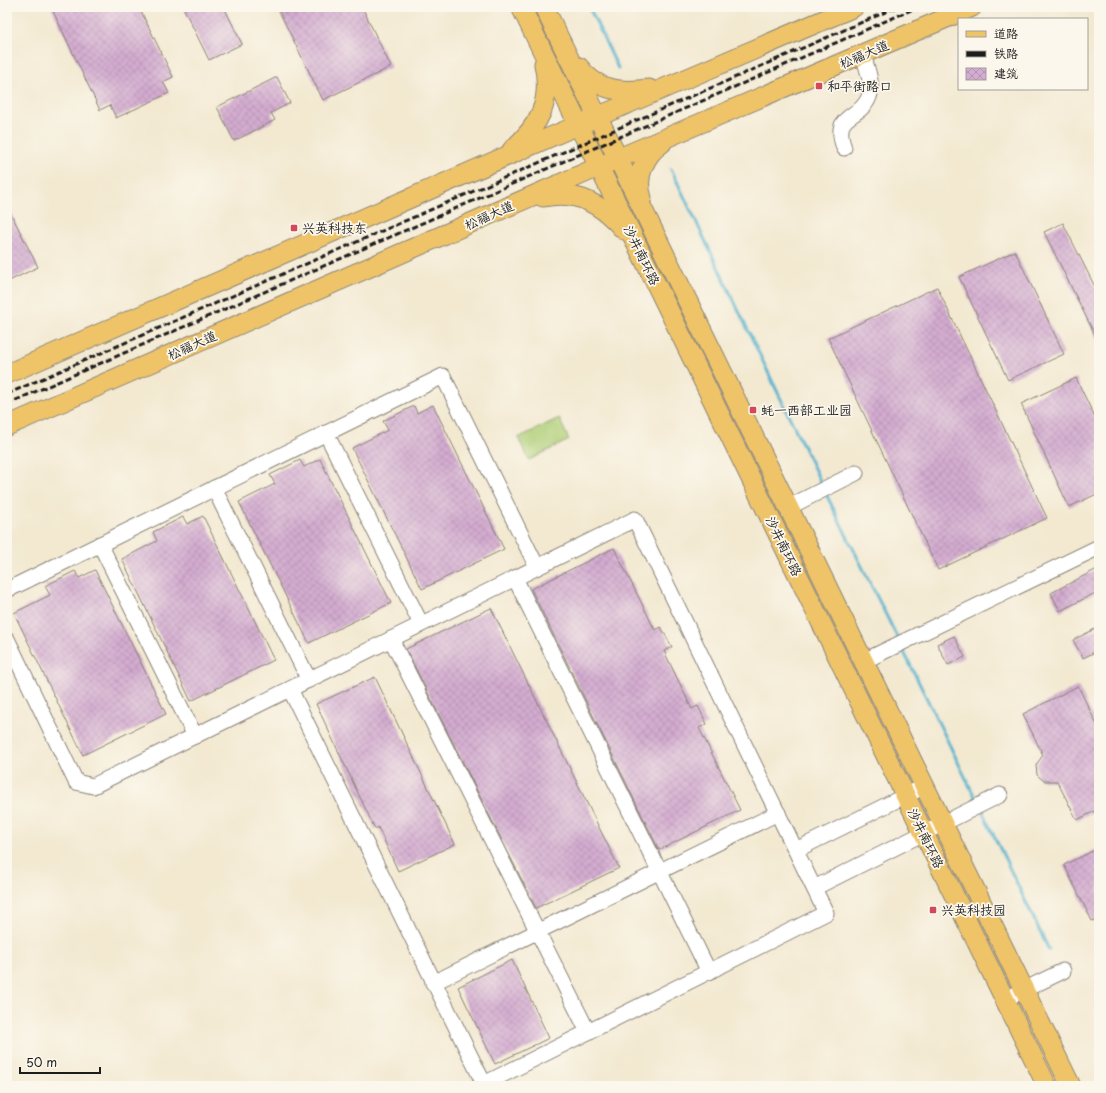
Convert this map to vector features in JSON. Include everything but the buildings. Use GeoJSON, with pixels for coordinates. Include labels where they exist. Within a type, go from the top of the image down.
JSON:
{"type":"FeatureCollection","features":[{"type":"Feature","properties":{"kind":"main road","name":"沙井南环路"},"geometry":{"type":"LineString","coordinates":[[521,7],[598,168],[1047,1086]]}},
{"type":"Feature","properties":{"kind":"main road","name":"沙井南环路"},"geometry":{"type":"LineString","coordinates":[[544,7],[1071,1086]]}},
{"type":"Feature","properties":{"kind":"main road"},"geometry":{"type":"LineString","coordinates":[[7,374],[504,157],[854,7]]}},
{"type":"Feature","properties":{"kind":"main road","name":"松福大道"},"geometry":{"type":"LineString","coordinates":[[7,426],[619,158],[972,7]]}},
{"type":"Feature","properties":{"kind":"main road"},"geometry":{"type":"LineString","coordinates":[[504,157],[523,140],[537,122],[543,111],[546,99],[546,76],[540,47]]}},
{"type":"Feature","properties":{"kind":"main road"},"geometry":{"type":"LineString","coordinates":[[565,49],[590,79],[607,88],[618,91],[640,90],[672,85]]}},
{"type":"Feature","properties":{"kind":"main road"},"geometry":{"type":"LineString","coordinates":[[646,215],[640,193],[640,175],[644,165],[656,147],[675,134]]}},
{"type":"Feature","properties":{"kind":"main road"},"geometry":{"type":"LineString","coordinates":[[520,202],[551,196],[578,196],[587,200],[616,220],[630,237],[642,256]]}},
{"type":"Feature","properties":{"kind":"street"},"geometry":{"type":"LineString","coordinates":[[844,148],[840,132],[843,122],[861,108],[868,98],[870,84],[863,54]]}},
{"type":"Feature","properties":{"kind":"street"},"geometry":{"type":"LineString","coordinates":[[7,590],[443,376],[537,567]]}},
{"type":"Feature","properties":{"kind":"street"},"geometry":{"type":"LineString","coordinates":[[326,433],[422,624]]}},
{"type":"Feature","properties":{"kind":"street"},"geometry":{"type":"LineString","coordinates":[[789,508],[856,473]]}},
{"type":"Feature","properties":{"kind":"street"},"geometry":{"type":"LineString","coordinates":[[214,488],[309,680]]}},
{"type":"Feature","properties":{"kind":"street"},"geometry":{"type":"LineString","coordinates":[[7,639],[76,782],[93,786],[635,519],[826,913],[484,1084],[433,983],[290,689]]}},
{"type":"Feature","properties":{"kind":"street"},"geometry":{"type":"LineString","coordinates":[[100,544],[195,736]]}},
{"type":"Feature","properties":{"kind":"street"},"geometry":{"type":"LineString","coordinates":[[864,660],[913,638],[1099,548]]}},
{"type":"Feature","properties":{"kind":"street"},"geometry":{"type":"LineString","coordinates":[[514,578],[709,972]]}},
{"type":"Feature","properties":{"kind":"street"},"geometry":{"type":"LineString","coordinates":[[391,639],[588,1032]]}},
{"type":"Feature","properties":{"kind":"street"},"geometry":{"type":"LineString","coordinates":[[796,850],[925,786]]}},
{"type":"Feature","properties":{"kind":"street"},"geometry":{"type":"LineString","coordinates":[[814,888],[1000,795]]}},
{"type":"Feature","properties":{"kind":"street"},"geometry":{"type":"LineString","coordinates":[[433,983],[658,870],[778,813]]}},
{"type":"Feature","properties":{"kind":"street"},"geometry":{"type":"LineString","coordinates":[[1005,999],[1063,972]]}},
{"type":"Feature","properties":{"kind":"green space"},"geometry":{"type":"Polygon","coordinates":[[[559,418],[569,440],[529,460],[518,438],[559,418]]]}},
{"type":"Feature","properties":{"kind":"waterway"},"geometry":{"type":"LineString","coordinates":[[589,7],[618,68]]}},
{"type":"Feature","properties":{"kind":"waterway"},"geometry":{"type":"LineString","coordinates":[[671,169],[822,485]]}},
{"type":"Feature","properties":{"kind":"waterway"},"geometry":{"type":"LineString","coordinates":[[826,494],[898,639]]}},
{"type":"Feature","properties":{"kind":"waterway"},"geometry":{"type":"LineString","coordinates":[[902,648],[977,801]]}},
{"type":"Feature","properties":{"kind":"waterway"},"geometry":{"type":"LineString","coordinates":[[981,809],[1049,950]]}},
{"type":"Feature","properties":{"kind":"railway"},"geometry":{"type":"LineString","coordinates":[[7,394],[897,7]]}},
{"type":"Feature","properties":{"kind":"railway"},"geometry":{"type":"LineString","coordinates":[[7,404],[918,7]]}},
{"type":"Feature","properties":{"kind":"place","name":"和平街路口"},"geometry":{"type":"Point","coordinates":[819,86]}},
{"type":"Feature","properties":{"kind":"place","name":"兴英科技东"},"geometry":{"type":"Point","coordinates":[294,228]}},
{"type":"Feature","properties":{"kind":"place","name":"蚝一西部工业园"},"geometry":{"type":"Point","coordinates":[753,410]}},
{"type":"Feature","properties":{"kind":"place","name":"兴英科技园"},"geometry":{"type":"Point","coordinates":[933,910]}}]}
